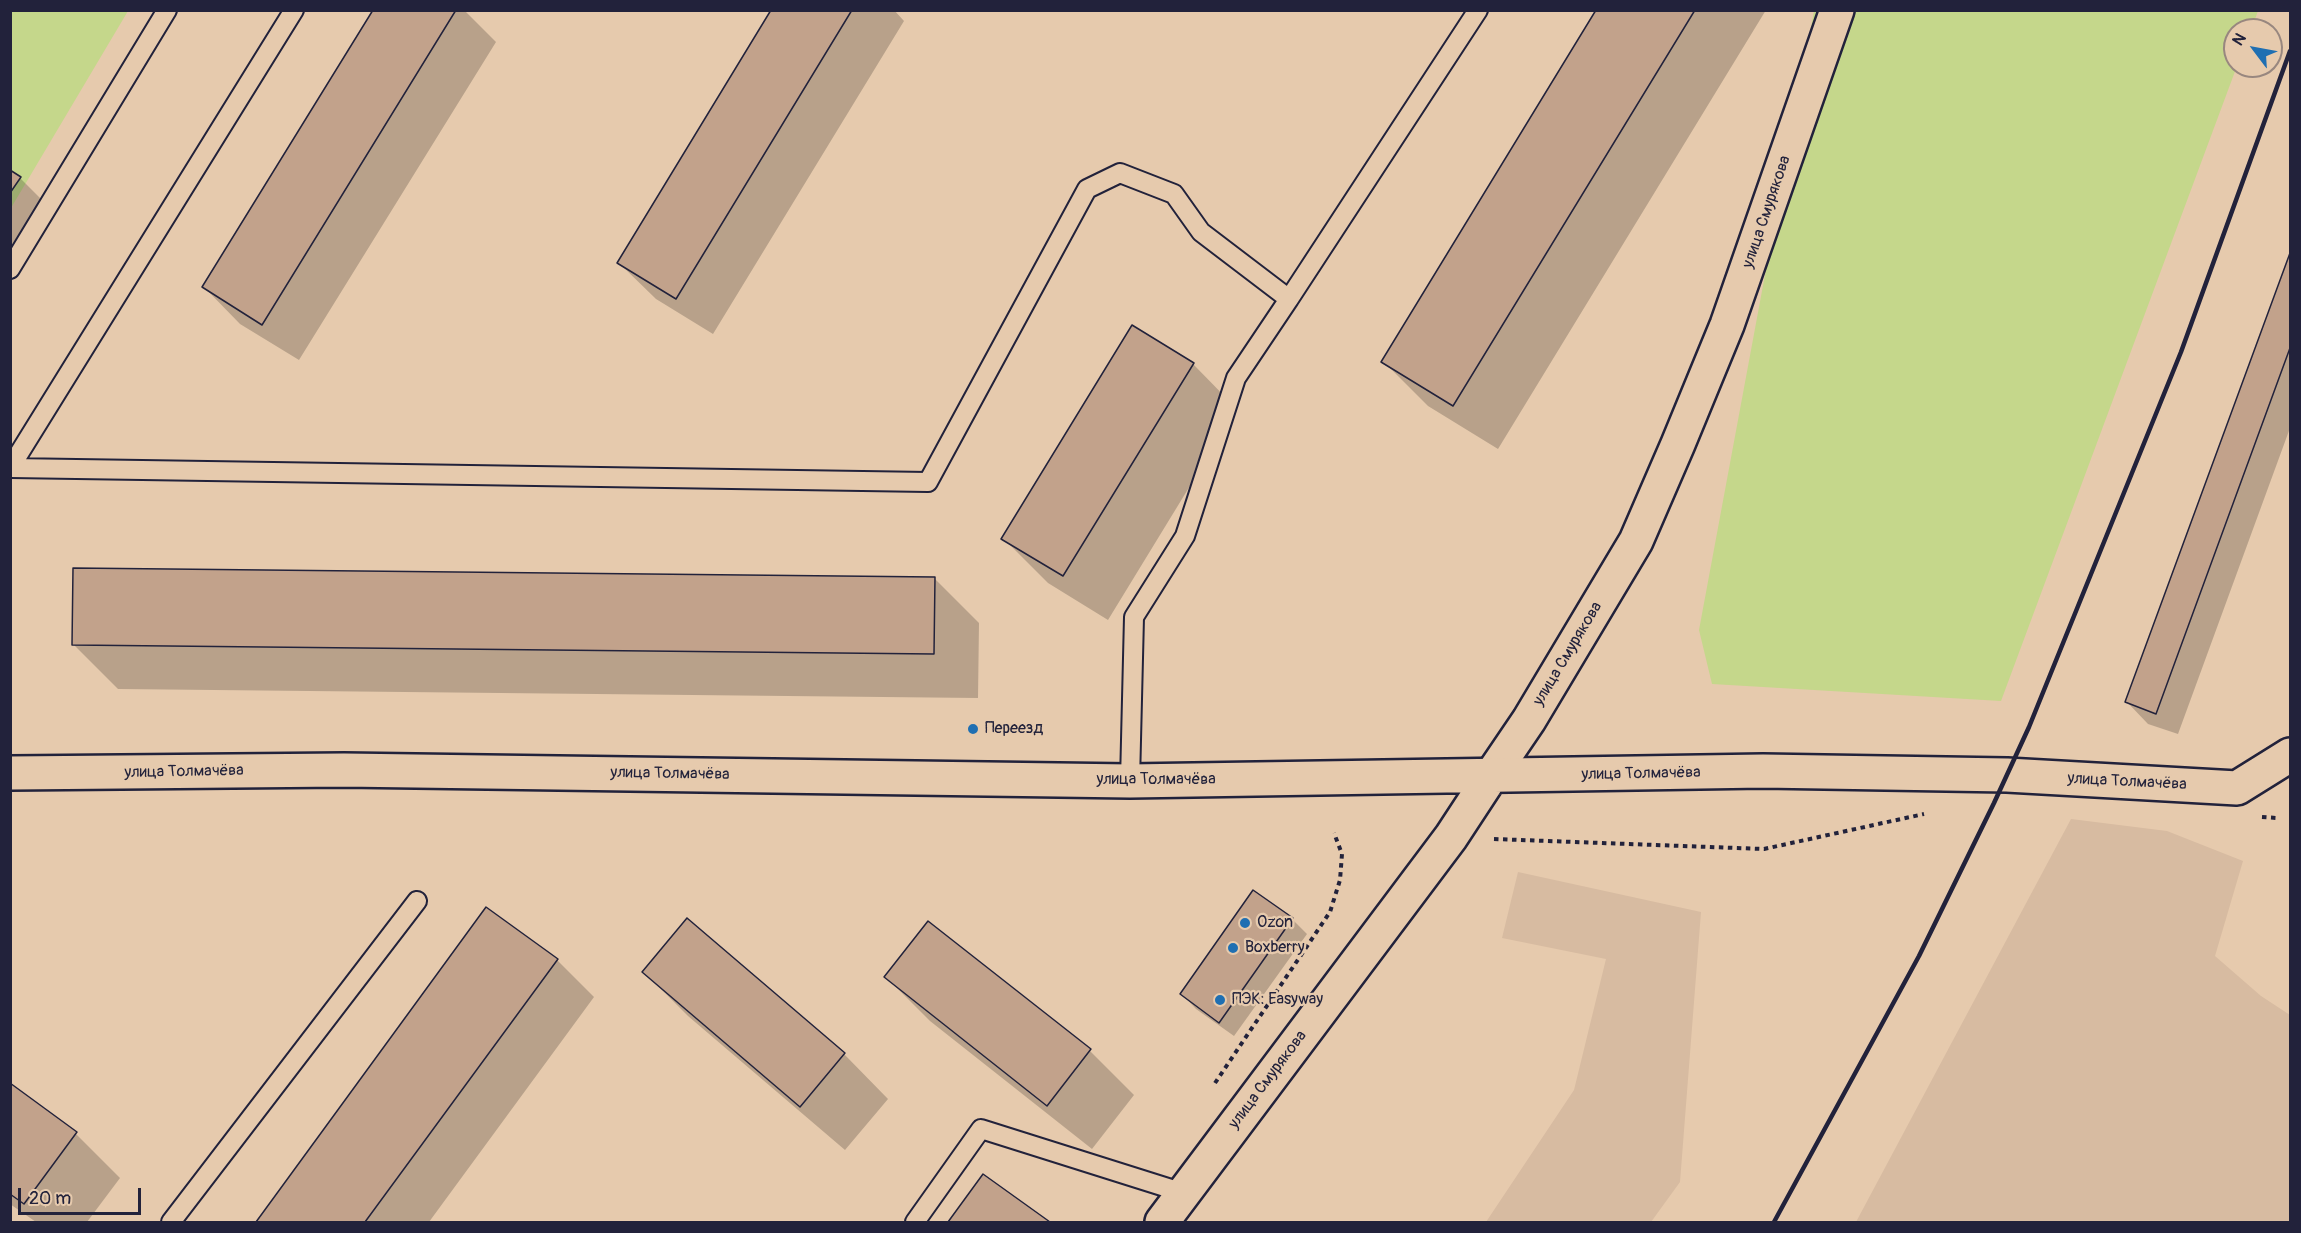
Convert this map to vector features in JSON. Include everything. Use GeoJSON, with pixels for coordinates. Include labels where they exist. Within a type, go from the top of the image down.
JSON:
{"type":"FeatureCollection","features":[{"type":"Feature","properties":{"kind":"street","name":"улица Смурякова"},"geometry":{"type":"LineString","coordinates":[[1162,1222],[1451,837],[1529,720],[1635,541],[1727,325],[1837,10]]}},
{"type":"Feature","properties":{"kind":"street","name":"улица Толмачёва"},"geometry":{"type":"LineString","coordinates":[[10,773],[344,770],[1130,781],[1762,771],[1986,774],[2237,788],[2290,755]]}},
{"type":"Feature","properties":{"kind":"lane"},"geometry":{"type":"LineString","coordinates":[[10,269],[167,10]]}},
{"type":"Feature","properties":{"kind":"lane"},"geometry":{"type":"LineString","coordinates":[[11,468],[294,10]]}},
{"type":"Feature","properties":{"kind":"lane"},"geometry":{"type":"LineString","coordinates":[[1130,781],[1134,617],[1185,536],[1236,378],[1479,10]]}},
{"type":"Feature","properties":{"kind":"lane"},"geometry":{"type":"LineString","coordinates":[[11,468],[928,482],[1087,189],[1120,173],[1174,194],[1201,232],[1289,299]]}},
{"type":"Feature","properties":{"kind":"lane"},"geometry":{"type":"LineString","coordinates":[[171,1222],[417,901]]}},
{"type":"Feature","properties":{"kind":"lane"},"geometry":{"type":"LineString","coordinates":[[915,1222],[981,1129],[1184,1192]]}},
{"type":"Feature","properties":{"kind":"path"},"geometry":{"type":"LineString","coordinates":[[1490,839],[1764,849],[1930,812]]}},
{"type":"Feature","properties":{"kind":"path"},"geometry":{"type":"LineString","coordinates":[[2253,817],[2277,818]]}},
{"type":"Feature","properties":{"kind":"path"},"geometry":{"type":"LineString","coordinates":[[1214,1085],[1330,912],[1340,880],[1342,854],[1334,833]]}},
{"type":"Feature","properties":{"kind":"shaded area"},"geometry":{"type":"Polygon","coordinates":[[[2071,819],[2167,831],[2243,861],[2215,956],[2261,996],[2290,1015],[2290,1222],[1856,1222],[2071,819]]]}},
{"type":"Feature","properties":{"kind":"shaded area"},"geometry":{"type":"Polygon","coordinates":[[[1518,872],[1701,912],[1680,1182],[1651,1222],[1486,1222],[1574,1090],[1606,959],[1502,938],[1518,872]]]}},
{"type":"Feature","properties":{"kind":"green space"},"geometry":{"type":"Polygon","coordinates":[[[11,11],[128,11],[11,208],[11,11]]]}},
{"type":"Feature","properties":{"kind":"green space"},"geometry":{"type":"Polygon","coordinates":[[[1814,11],[2258,11],[2255,18],[2223,18],[2223,78],[2233,78],[2001,701],[1712,684],[1699,630],[1814,11]]]}},
{"type":"Feature","properties":{"kind":"building"},"geometry":{"type":"Polygon","coordinates":[[[373,10],[456,10],[262,325],[202,287],[373,10]]]}},
{"type":"Feature","properties":{"kind":"building"},"geometry":{"type":"Polygon","coordinates":[[[771,10],[852,10],[676,299],[617,263],[771,10]]]}},
{"type":"Feature","properties":{"kind":"building"},"geometry":{"type":"Polygon","coordinates":[[[1596,10],[1695,10],[1453,406],[1381,362],[1596,10]]]}},
{"type":"Feature","properties":{"kind":"building"},"geometry":{"type":"Polygon","coordinates":[[[10,170],[21,177],[10,193],[10,170]]]}},
{"type":"Feature","properties":{"kind":"building"},"geometry":{"type":"Polygon","coordinates":[[[2290,253],[2290,348],[2156,714],[2125,702],[2290,253]]]}},
{"type":"Feature","properties":{"kind":"building"},"geometry":{"type":"Polygon","coordinates":[[[1132,325],[1194,363],[1063,576],[1001,539],[1132,325]]]}},
{"type":"Feature","properties":{"kind":"building"},"geometry":{"type":"Polygon","coordinates":[[[73,568],[935,577],[934,654],[72,645],[73,568]]]}},
{"type":"Feature","properties":{"kind":"building"},"geometry":{"type":"Polygon","coordinates":[[[1253,890],[1293,918],[1219,1023],[1180,994],[1253,890]]]}},
{"type":"Feature","properties":{"kind":"building"},"geometry":{"type":"Polygon","coordinates":[[[486,907],[558,959],[365,1222],[256,1222],[486,907]]]}},
{"type":"Feature","properties":{"kind":"building"},"geometry":{"type":"Polygon","coordinates":[[[687,918],[845,1053],[800,1107],[642,972],[687,918]]]}},
{"type":"Feature","properties":{"kind":"building"},"geometry":{"type":"Polygon","coordinates":[[[928,921],[1091,1049],[1047,1106],[884,977],[928,921]]]}},
{"type":"Feature","properties":{"kind":"building"},"geometry":{"type":"Polygon","coordinates":[[[10,1083],[77,1132],[24,1204],[10,1194],[10,1083]]]}},
{"type":"Feature","properties":{"kind":"building"},"geometry":{"type":"Polygon","coordinates":[[[983,1174],[1050,1222],[948,1222],[983,1174]]]}},
{"type":"Feature","properties":{"kind":"railway"},"geometry":{"type":"LineString","coordinates":[[1774,1222],[1919,956],[2029,727],[2181,352],[2290,51]]}},
{"type":"Feature","properties":{"kind":"place","name":"Переезд"},"geometry":{"type":"Point","coordinates":[973,729]}},
{"type":"Feature","properties":{"kind":"place","name":"Ozon"},"geometry":{"type":"Point","coordinates":[1245,923]}},
{"type":"Feature","properties":{"kind":"place","name":"Boxberry"},"geometry":{"type":"Point","coordinates":[1233,948]}},
{"type":"Feature","properties":{"kind":"place","name":"ПЭК: Easyway"},"geometry":{"type":"Point","coordinates":[1220,1000]}}]}
